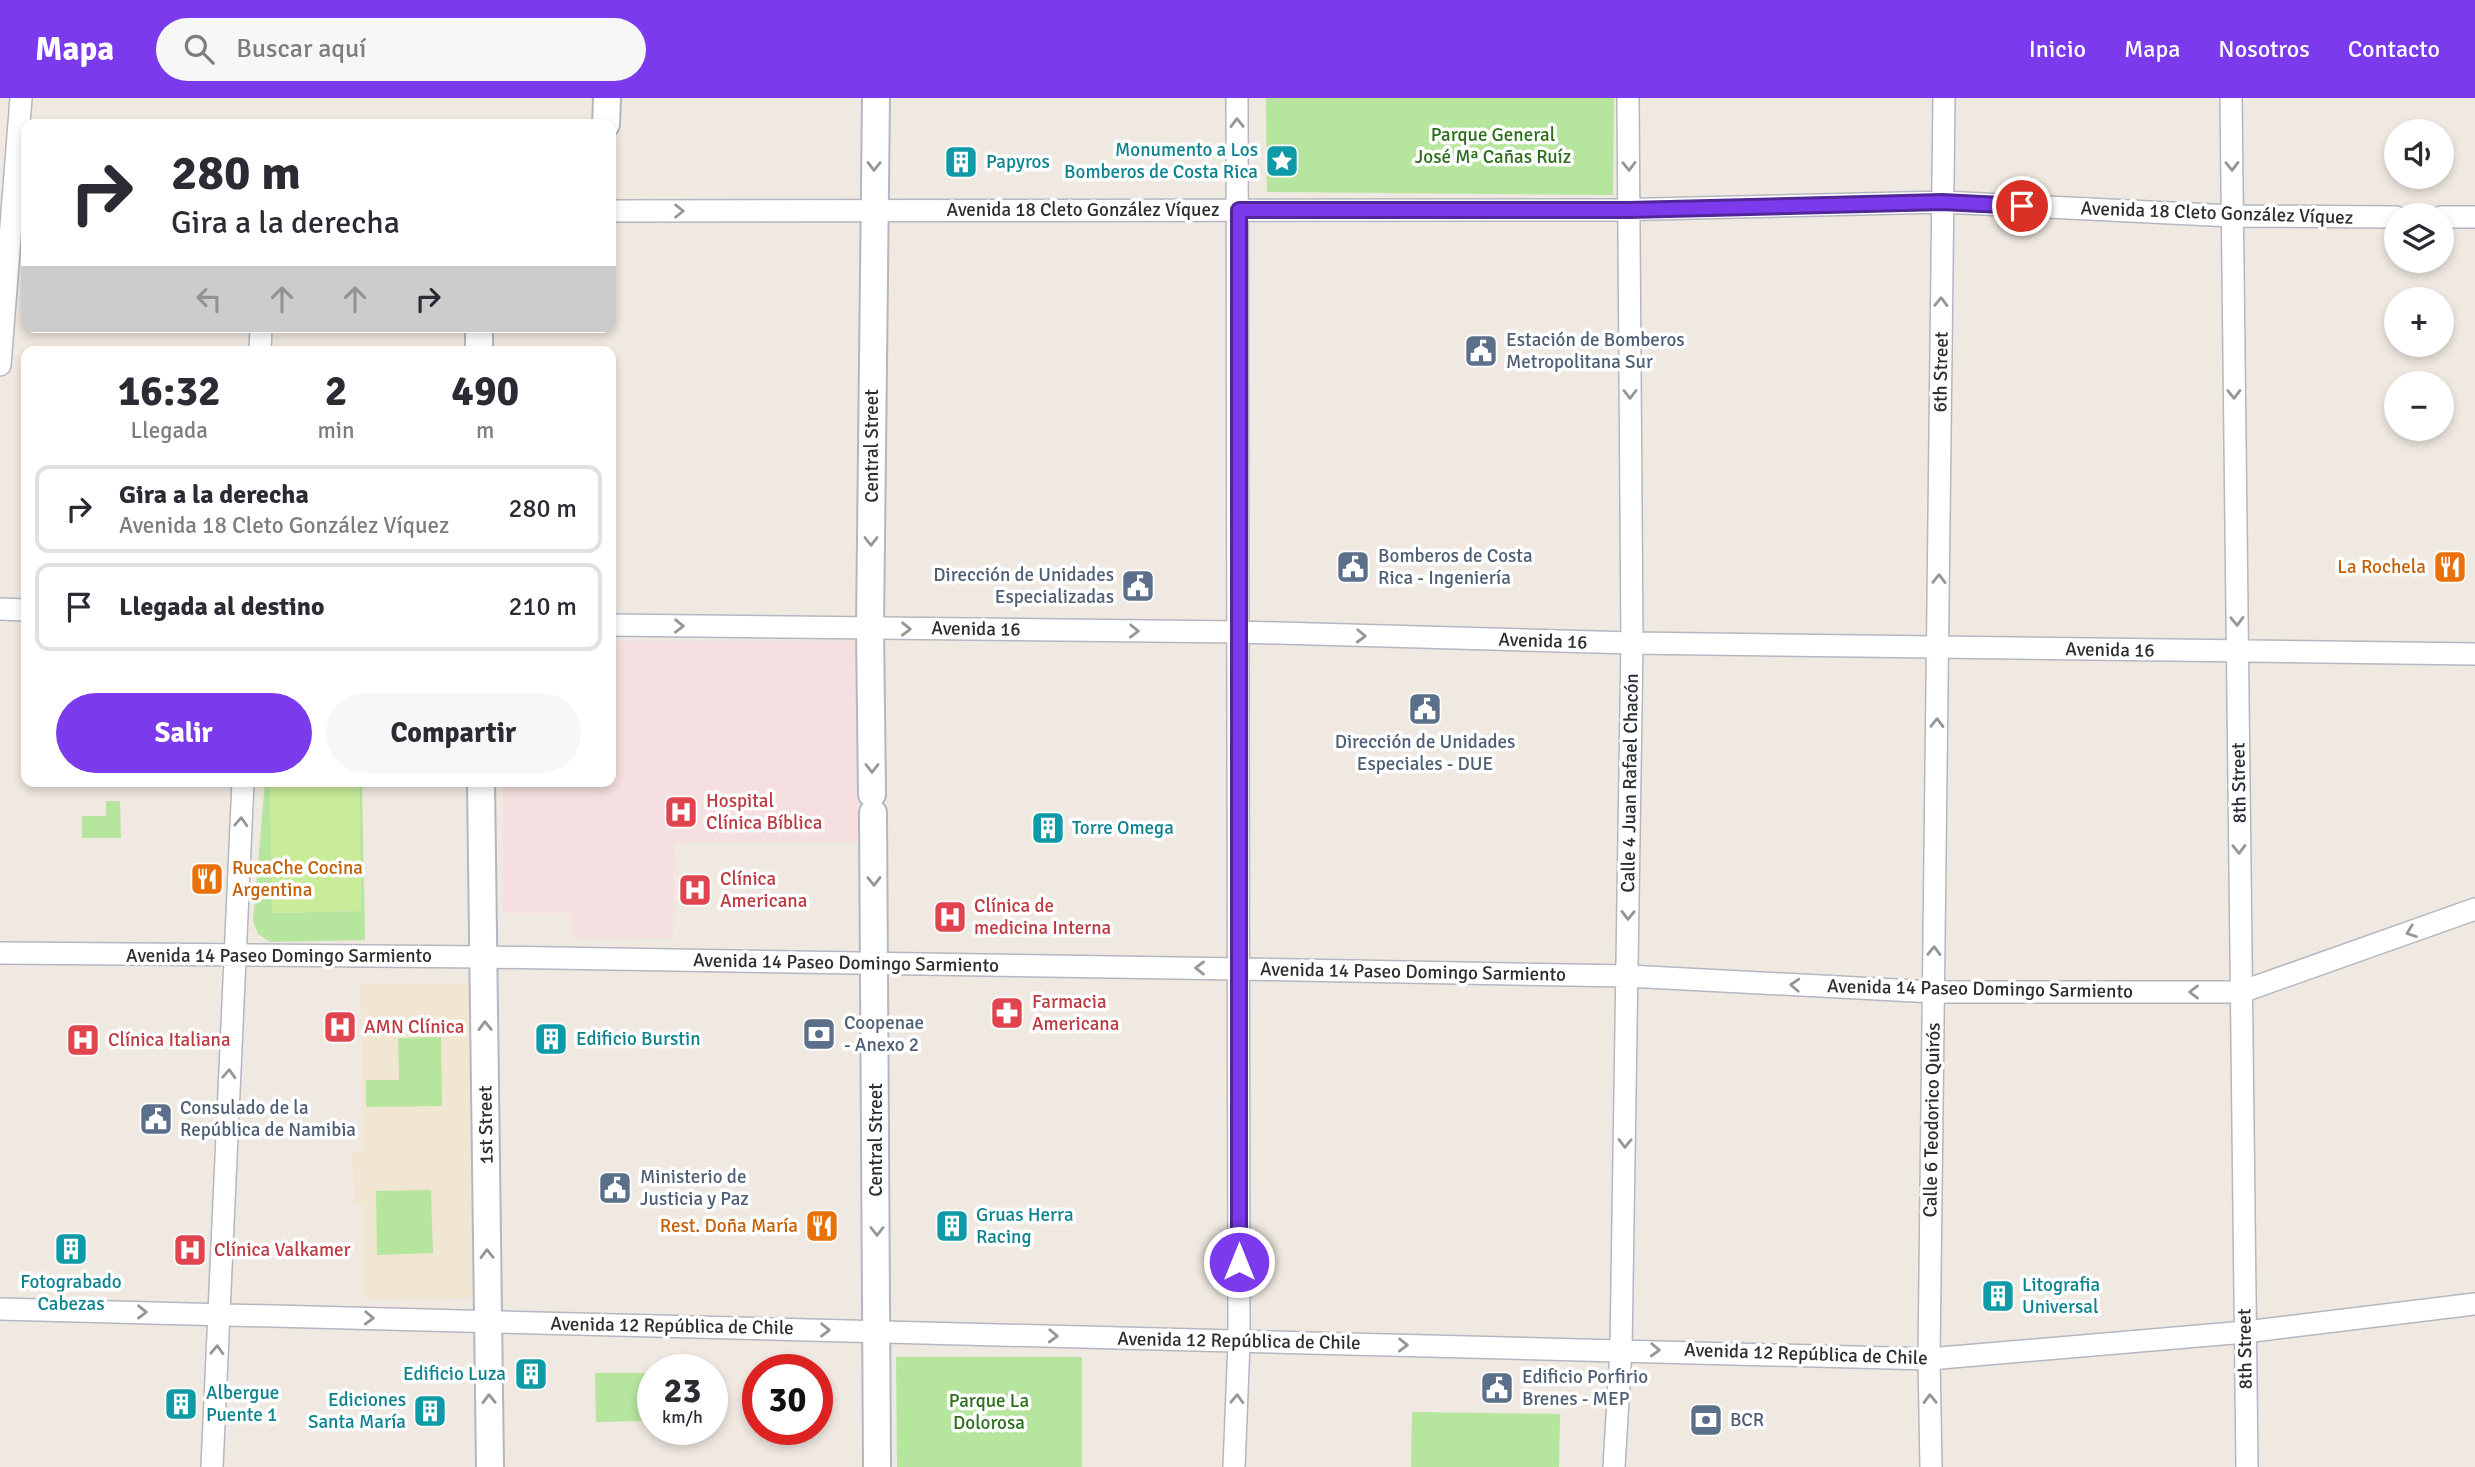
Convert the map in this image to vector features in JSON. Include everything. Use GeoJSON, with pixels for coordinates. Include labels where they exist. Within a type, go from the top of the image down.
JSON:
{"type":"FeatureCollection","features":[{"type":"Feature","properties":{"kind":"street"},"geometry":{"type":"LineString","coordinates":[[0,365],[21,98]]}},
{"type":"Feature","properties":{"kind":"street"},"geometry":{"type":"LineString","coordinates":[[606,119],[607,98]]}},
{"type":"Feature","properties":{"kind":"street","name":"Central Street"},"geometry":{"type":"LineString","coordinates":[[876,98],[870,628],[875,963],[877,1467]]}},
{"type":"Feature","properties":{"kind":"street"},"geometry":{"type":"LineString","coordinates":[[1234,1467],[1239,1342],[1237,98]]}},
{"type":"Feature","properties":{"kind":"street","name":"Calle 4 Juan Rafael Chacón"},"geometry":{"type":"LineString","coordinates":[[1614,1467],[1621,1349],[1632,643],[1628,98]]}},
{"type":"Feature","properties":{"kind":"street","name":"6th Street"},"geometry":{"type":"LineString","coordinates":[[1938,647],[1944,98]]}},
{"type":"Feature","properties":{"kind":"street","name":"8th Street"},"geometry":{"type":"LineString","coordinates":[[2231,98],[2246,1467]]}},
{"type":"Feature","properties":{"kind":"street","name":"Avenida 18 Cleto González Víquez"},"geometry":{"type":"LineString","coordinates":[[616,211],[1629,210],[1942,202],[2232,216],[2384,217]]}},
{"type":"Feature","properties":{"kind":"street"},"geometry":{"type":"LineString","coordinates":[[2454,217],[2475,217]]}},
{"type":"Feature","properties":{"kind":"street"},"geometry":{"type":"LineString","coordinates":[[0,609],[21,610]]}},
{"type":"Feature","properties":{"kind":"street","name":"Avenida 16"},"geometry":{"type":"LineString","coordinates":[[616,625],[1239,632],[1632,643],[2475,654]]}},
{"type":"Feature","properties":{"kind":"street","name":"Calle 6 Teodorico Quirós"},"geometry":{"type":"LineString","coordinates":[[1931,1467],[1929,1359],[1938,647]]}},
{"type":"Feature","properties":{"kind":"street"},"geometry":{"type":"LineString","coordinates":[[212,1467],[243,787]]}},
{"type":"Feature","properties":{"kind":"street","name":"1st Street"},"geometry":{"type":"LineString","coordinates":[[481,787],[490,1467]]}},
{"type":"Feature","properties":{"kind":"street","name":"Avenida 14 Paseo Domingo Sarmiento"},"geometry":{"type":"LineString","coordinates":[[0,953],[485,957],[1239,969],[1628,976],[1934,992],[2241,992],[2475,909]]}},
{"type":"Feature","properties":{"kind":"street","name":"Avenida 12 República de Chile"},"geometry":{"type":"LineString","coordinates":[[0,1309],[1929,1359],[2245,1332],[2475,1304]]}},
{"type":"Feature","properties":{"kind":"shaded area","name":"Hospital Clínica Bíblica"},"geometry":{"type":"Polygon","coordinates":[[[616,641],[860,641],[859,842],[674,842],[673,938],[573,939],[572,913],[503,913],[503,787],[616,787],[616,641]]]}},
{"type":"Feature","properties":{"kind":"shaded area"},"geometry":{"type":"Polygon","coordinates":[[[474,983],[477,1298],[364,1299],[364,1206],[354,1206],[353,1151],[363,1150],[361,984],[474,983]]]}},
{"type":"Feature","properties":{"kind":"green space","name":"Parque General José Mª Cañas Ruíz"},"geometry":{"type":"Polygon","coordinates":[[[1266,98],[1614,98],[1613,195],[1267,192],[1266,98]]]}},
{"type":"Feature","properties":{"kind":"green space"},"geometry":{"type":"Polygon","coordinates":[[[265,787],[270,787],[273,913],[361,911],[359,787],[362,787],[365,940],[270,942],[258,934],[253,921],[265,787]]]}},
{"type":"Feature","properties":{"kind":"green space"},"geometry":{"type":"Polygon","coordinates":[[[270,787],[359,787],[361,911],[272,913],[270,787]]]}},
{"type":"Feature","properties":{"kind":"green space"},"geometry":{"type":"Polygon","coordinates":[[[106,801],[120,801],[121,838],[82,838],[82,816],[106,816],[106,801]]]}},
{"type":"Feature","properties":{"kind":"green space"},"geometry":{"type":"Polygon","coordinates":[[[441,1037],[442,1106],[366,1107],[366,1080],[399,1080],[398,1038],[441,1037]]]}},
{"type":"Feature","properties":{"kind":"green space"},"geometry":{"type":"Polygon","coordinates":[[[431,1190],[433,1253],[377,1255],[376,1191],[431,1190]]]}},
{"type":"Feature","properties":{"kind":"green space","name":"Parque La Dolorosa"},"geometry":{"type":"Polygon","coordinates":[[[896,1357],[1082,1357],[1082,1467],[897,1467],[896,1357]]]}},
{"type":"Feature","properties":{"kind":"green space"},"geometry":{"type":"Polygon","coordinates":[[[595,1373],[637,1373],[637,1421],[596,1422],[595,1373]]]}},
{"type":"Feature","properties":{"kind":"green space"},"geometry":{"type":"Polygon","coordinates":[[[1412,1412],[1560,1414],[1559,1467],[1411,1467],[1412,1412]]]}},
{"type":"Feature","properties":{"kind":"place","name":"Monumento a Los Bomberos de Costa Rica"},"geometry":{"type":"Point","coordinates":[1282,161]}},
{"type":"Feature","properties":{"kind":"place","name":"Papyros"},"geometry":{"type":"Point","coordinates":[961,162]}},
{"type":"Feature","properties":{"kind":"place","name":"Estación de Bomberos Metropolitana Sur"},"geometry":{"type":"Point","coordinates":[1481,351]}},
{"type":"Feature","properties":{"kind":"place","name":"Bomberos de Costa Rica - Ingeniería"},"geometry":{"type":"Point","coordinates":[1353,567]}},
{"type":"Feature","properties":{"kind":"place","name":"La Rochela"},"geometry":{"type":"Point","coordinates":[2450,567]}},
{"type":"Feature","properties":{"kind":"place","name":"Dirección de Unidades Especializadas"},"geometry":{"type":"Point","coordinates":[1138,586]}},
{"type":"Feature","properties":{"kind":"place","name":"Dirección de Unidades Especiales - DUE"},"geometry":{"type":"Point","coordinates":[1425,709]}},
{"type":"Feature","properties":{"kind":"place","name":"Hospital Clínica Bíblica"},"geometry":{"type":"Point","coordinates":[681,812]}},
{"type":"Feature","properties":{"kind":"place","name":"Torre Omega"},"geometry":{"type":"Point","coordinates":[1048,828]}},
{"type":"Feature","properties":{"kind":"place","name":"RucaChe Cocina Argentina"},"geometry":{"type":"Point","coordinates":[207,879]}},
{"type":"Feature","properties":{"kind":"place","name":"Clínica Americana"},"geometry":{"type":"Point","coordinates":[695,890]}},
{"type":"Feature","properties":{"kind":"place","name":"Clínica de medicina Interna"},"geometry":{"type":"Point","coordinates":[950,917]}},
{"type":"Feature","properties":{"kind":"place","name":"Farmacia Americana"},"geometry":{"type":"Point","coordinates":[1007,1013]}},
{"type":"Feature","properties":{"kind":"place","name":"AMN Clínica"},"geometry":{"type":"Point","coordinates":[340,1027]}},
{"type":"Feature","properties":{"kind":"place","name":"Coopenae - Anexo 2"},"geometry":{"type":"Point","coordinates":[819,1034]}},
{"type":"Feature","properties":{"kind":"place","name":"Edificio Burstin"},"geometry":{"type":"Point","coordinates":[551,1039]}},
{"type":"Feature","properties":{"kind":"place","name":"Clínica Italiana"},"geometry":{"type":"Point","coordinates":[83,1040]}},
{"type":"Feature","properties":{"kind":"place","name":"Consulado de la República de Namibia"},"geometry":{"type":"Point","coordinates":[156,1119]}},
{"type":"Feature","properties":{"kind":"place","name":"Ministerio de Justicia y Paz"},"geometry":{"type":"Point","coordinates":[615,1188]}},
{"type":"Feature","properties":{"kind":"place","name":"Rest. Doña María"},"geometry":{"type":"Point","coordinates":[822,1226]}},
{"type":"Feature","properties":{"kind":"place","name":"Gruas Herra Racing"},"geometry":{"type":"Point","coordinates":[952,1226]}},
{"type":"Feature","properties":{"kind":"place","name":"Fotograbado Cabezas"},"geometry":{"type":"Point","coordinates":[71,1249]}},
{"type":"Feature","properties":{"kind":"place","name":"Clínica Valkamer"},"geometry":{"type":"Point","coordinates":[190,1250]}},
{"type":"Feature","properties":{"kind":"place","name":"Litografia Universal"},"geometry":{"type":"Point","coordinates":[1998,1296]}},
{"type":"Feature","properties":{"kind":"place","name":"Edificio Luza"},"geometry":{"type":"Point","coordinates":[531,1374]}},
{"type":"Feature","properties":{"kind":"place","name":"Edificio Porfirio Brenes - MEP"},"geometry":{"type":"Point","coordinates":[1497,1388]}},
{"type":"Feature","properties":{"kind":"place","name":"Albergue Puente 1"},"geometry":{"type":"Point","coordinates":[181,1404]}},
{"type":"Feature","properties":{"kind":"place","name":"Ediciones Santa María"},"geometry":{"type":"Point","coordinates":[430,1411]}},
{"type":"Feature","properties":{"kind":"place","name":"BCR"},"geometry":{"type":"Point","coordinates":[1706,1420]}},
{"type":"Feature","properties":{"kind":"route"},"geometry":{"type":"LineString","coordinates":[[1239,1262],[1239,210],[1629,210],[1942,202],[2022,206]]}}]}
